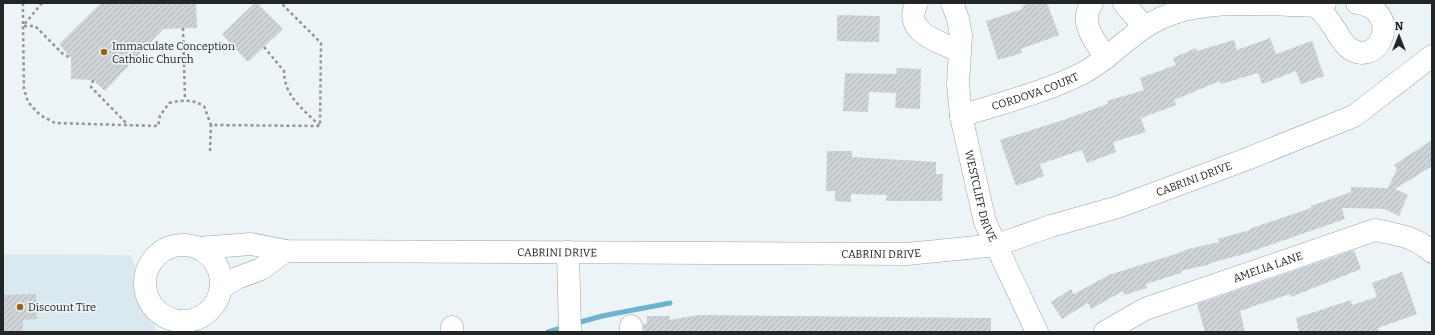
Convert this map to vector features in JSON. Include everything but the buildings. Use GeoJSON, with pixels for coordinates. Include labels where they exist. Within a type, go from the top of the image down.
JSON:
{"type":"FeatureCollection","features":[{"type":"Feature","properties":{"kind":"street"},"geometry":{"type":"LineString","coordinates":[[917,3],[913,15],[914,24],[918,30],[936,41],[960,52]]}},
{"type":"Feature","properties":{"kind":"street","name":"WESTCLIFF DRIVE"},"geometry":{"type":"LineString","coordinates":[[952,3],[958,19],[961,34],[958,84],[960,116],[985,222],[1037,332]]}},
{"type":"Feature","properties":{"kind":"street"},"geometry":{"type":"LineString","coordinates":[[1092,3],[1087,10],[1086,19],[1088,28],[1106,58]]}},
{"type":"Feature","properties":{"kind":"street"},"geometry":{"type":"LineString","coordinates":[[1124,3],[1144,27]]}},
{"type":"Feature","properties":{"kind":"street","name":"CORDOVA COURT"},"geometry":{"type":"LineString","coordinates":[[960,116],[1050,87],[1082,74],[1106,58],[1144,27],[1165,16],[1186,9],[1213,5],[1321,4],[1344,44],[1351,50],[1360,53],[1370,52],[1378,46],[1383,38],[1384,28],[1382,18],[1374,10],[1364,4],[1357,3]]}},
{"type":"Feature","properties":{"kind":"street","name":"CABRINI DRIVE"},"geometry":{"type":"LineString","coordinates":[[199,248],[251,244],[286,251],[907,254],[997,245],[1051,226],[1118,207],[1354,116],[1432,56]]}},
{"type":"Feature","properties":{"kind":"street","name":"AMELIA LANE"},"geometry":{"type":"LineString","coordinates":[[1105,332],[1145,309],[1375,230],[1403,235],[1426,246],[1432,252]]}},
{"type":"Feature","properties":{"kind":"street"},"geometry":{"type":"LineString","coordinates":[[187,245],[199,248],[209,254],[217,263],[221,275],[222,287],[219,298],[213,307],[193,326],[183,322],[170,326],[152,306],[146,289],[146,272],[152,260],[162,251],[174,246],[187,245]]}},
{"type":"Feature","properties":{"kind":"street"},"geometry":{"type":"LineString","coordinates":[[222,287],[237,278],[262,268],[286,251]]}},
{"type":"Feature","properties":{"kind":"street"},"geometry":{"type":"LineString","coordinates":[[568,252],[570,332]]}},
{"type":"Feature","properties":{"kind":"path"},"geometry":{"type":"LineString","coordinates":[[23,3],[24,89],[28,102],[40,115],[55,123],[158,126],[160,116],[169,103],[185,99],[194,101],[204,106],[211,125],[210,151]]}},
{"type":"Feature","properties":{"kind":"path"},"geometry":{"type":"LineString","coordinates":[[23,26],[42,3]]}},
{"type":"Feature","properties":{"kind":"path"},"geometry":{"type":"LineString","coordinates":[[281,3],[321,43],[320,126]]}},
{"type":"Feature","properties":{"kind":"path"},"geometry":{"type":"LineString","coordinates":[[23,26],[35,26],[63,54],[71,58]]}},
{"type":"Feature","properties":{"kind":"path"},"geometry":{"type":"LineString","coordinates":[[183,28],[185,99]]}},
{"type":"Feature","properties":{"kind":"path"},"geometry":{"type":"LineString","coordinates":[[264,47],[284,71],[284,82],[291,98],[320,126]]}},
{"type":"Feature","properties":{"kind":"path"},"geometry":{"type":"LineString","coordinates":[[93,80],[91,87],[128,126]]}},
{"type":"Feature","properties":{"kind":"path"},"geometry":{"type":"LineString","coordinates":[[211,125],[320,126]]}},
{"type":"Feature","properties":{"kind":"shaded area"},"geometry":{"type":"Polygon","coordinates":[[[3,254],[131,255],[155,323],[155,332],[3,332],[3,254]]]}},
{"type":"Feature","properties":{"kind":"waterway"},"geometry":{"type":"LineString","coordinates":[[577,323],[602,316],[670,303]]}},
{"type":"Feature","properties":{"kind":"waterway"},"geometry":{"type":"LineString","coordinates":[[548,332],[561,328]]}},
{"type":"Feature","properties":{"kind":"place","name":"Immaculate Conception Catholic Church"},"geometry":{"type":"Point","coordinates":[104,52]}},
{"type":"Feature","properties":{"kind":"place","name":"Discount Tire"},"geometry":{"type":"Point","coordinates":[20,307]}}]}
